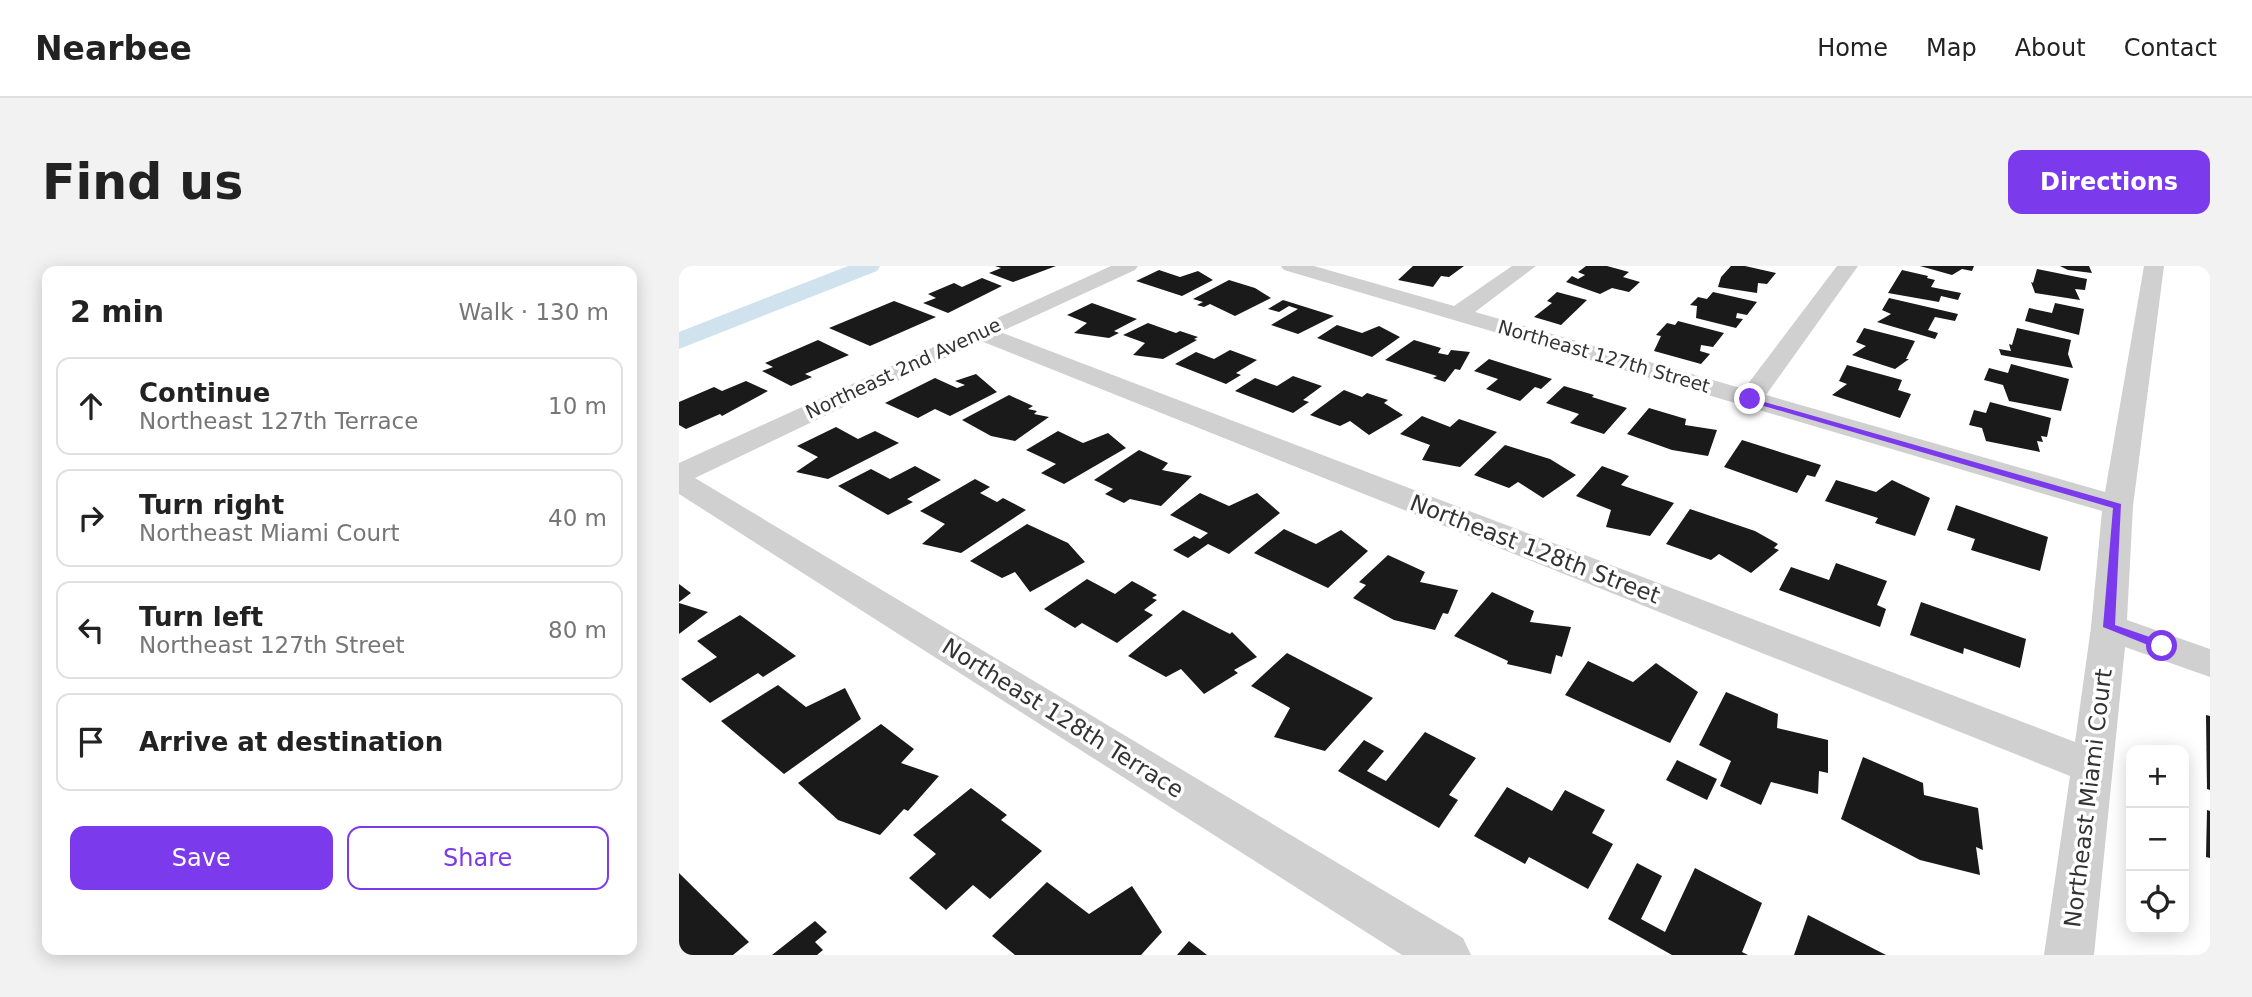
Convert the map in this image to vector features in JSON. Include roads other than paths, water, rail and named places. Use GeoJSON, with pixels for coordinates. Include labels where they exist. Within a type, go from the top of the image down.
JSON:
{"type":"FeatureCollection","features":[{"type":"Feature","properties":{"kind":"street","name":"Northeast 2nd Avenue"},"geometry":{"type":"LineString","coordinates":[[679,474],[980,332],[1128,266]]}},
{"type":"Feature","properties":{"kind":"street","name":"Northeast 127th Street"},"geometry":{"type":"LineString","coordinates":[[1291,266],[2118,506]]}},
{"type":"Feature","properties":{"kind":"street"},"geometry":{"type":"LineString","coordinates":[[1457,313],[1526,266]]}},
{"type":"Feature","properties":{"kind":"street"},"geometry":{"type":"LineString","coordinates":[[1750,399],[1848,266]]}},
{"type":"Feature","properties":{"kind":"street","name":"Northeast Miami Court"},"geometry":{"type":"LineString","coordinates":[[2069,955],[2089,766],[2109,627],[2118,506],[2154,266]]}},
{"type":"Feature","properties":{"kind":"street","name":"Northeast 128th Street"},"geometry":{"type":"LineString","coordinates":[[980,332],[2089,766]]}},
{"type":"Feature","properties":{"kind":"street","name":"Northeast 128th Terrace"},"geometry":{"type":"LineString","coordinates":[[679,481],[1446,955]]}},
{"type":"Feature","properties":{"kind":"street"},"geometry":{"type":"LineString","coordinates":[[2109,627],[2210,663]]}},
{"type":"Feature","properties":{"kind":"waterway"},"geometry":{"type":"LineString","coordinates":[[679,341],[869,266]]}}]}
